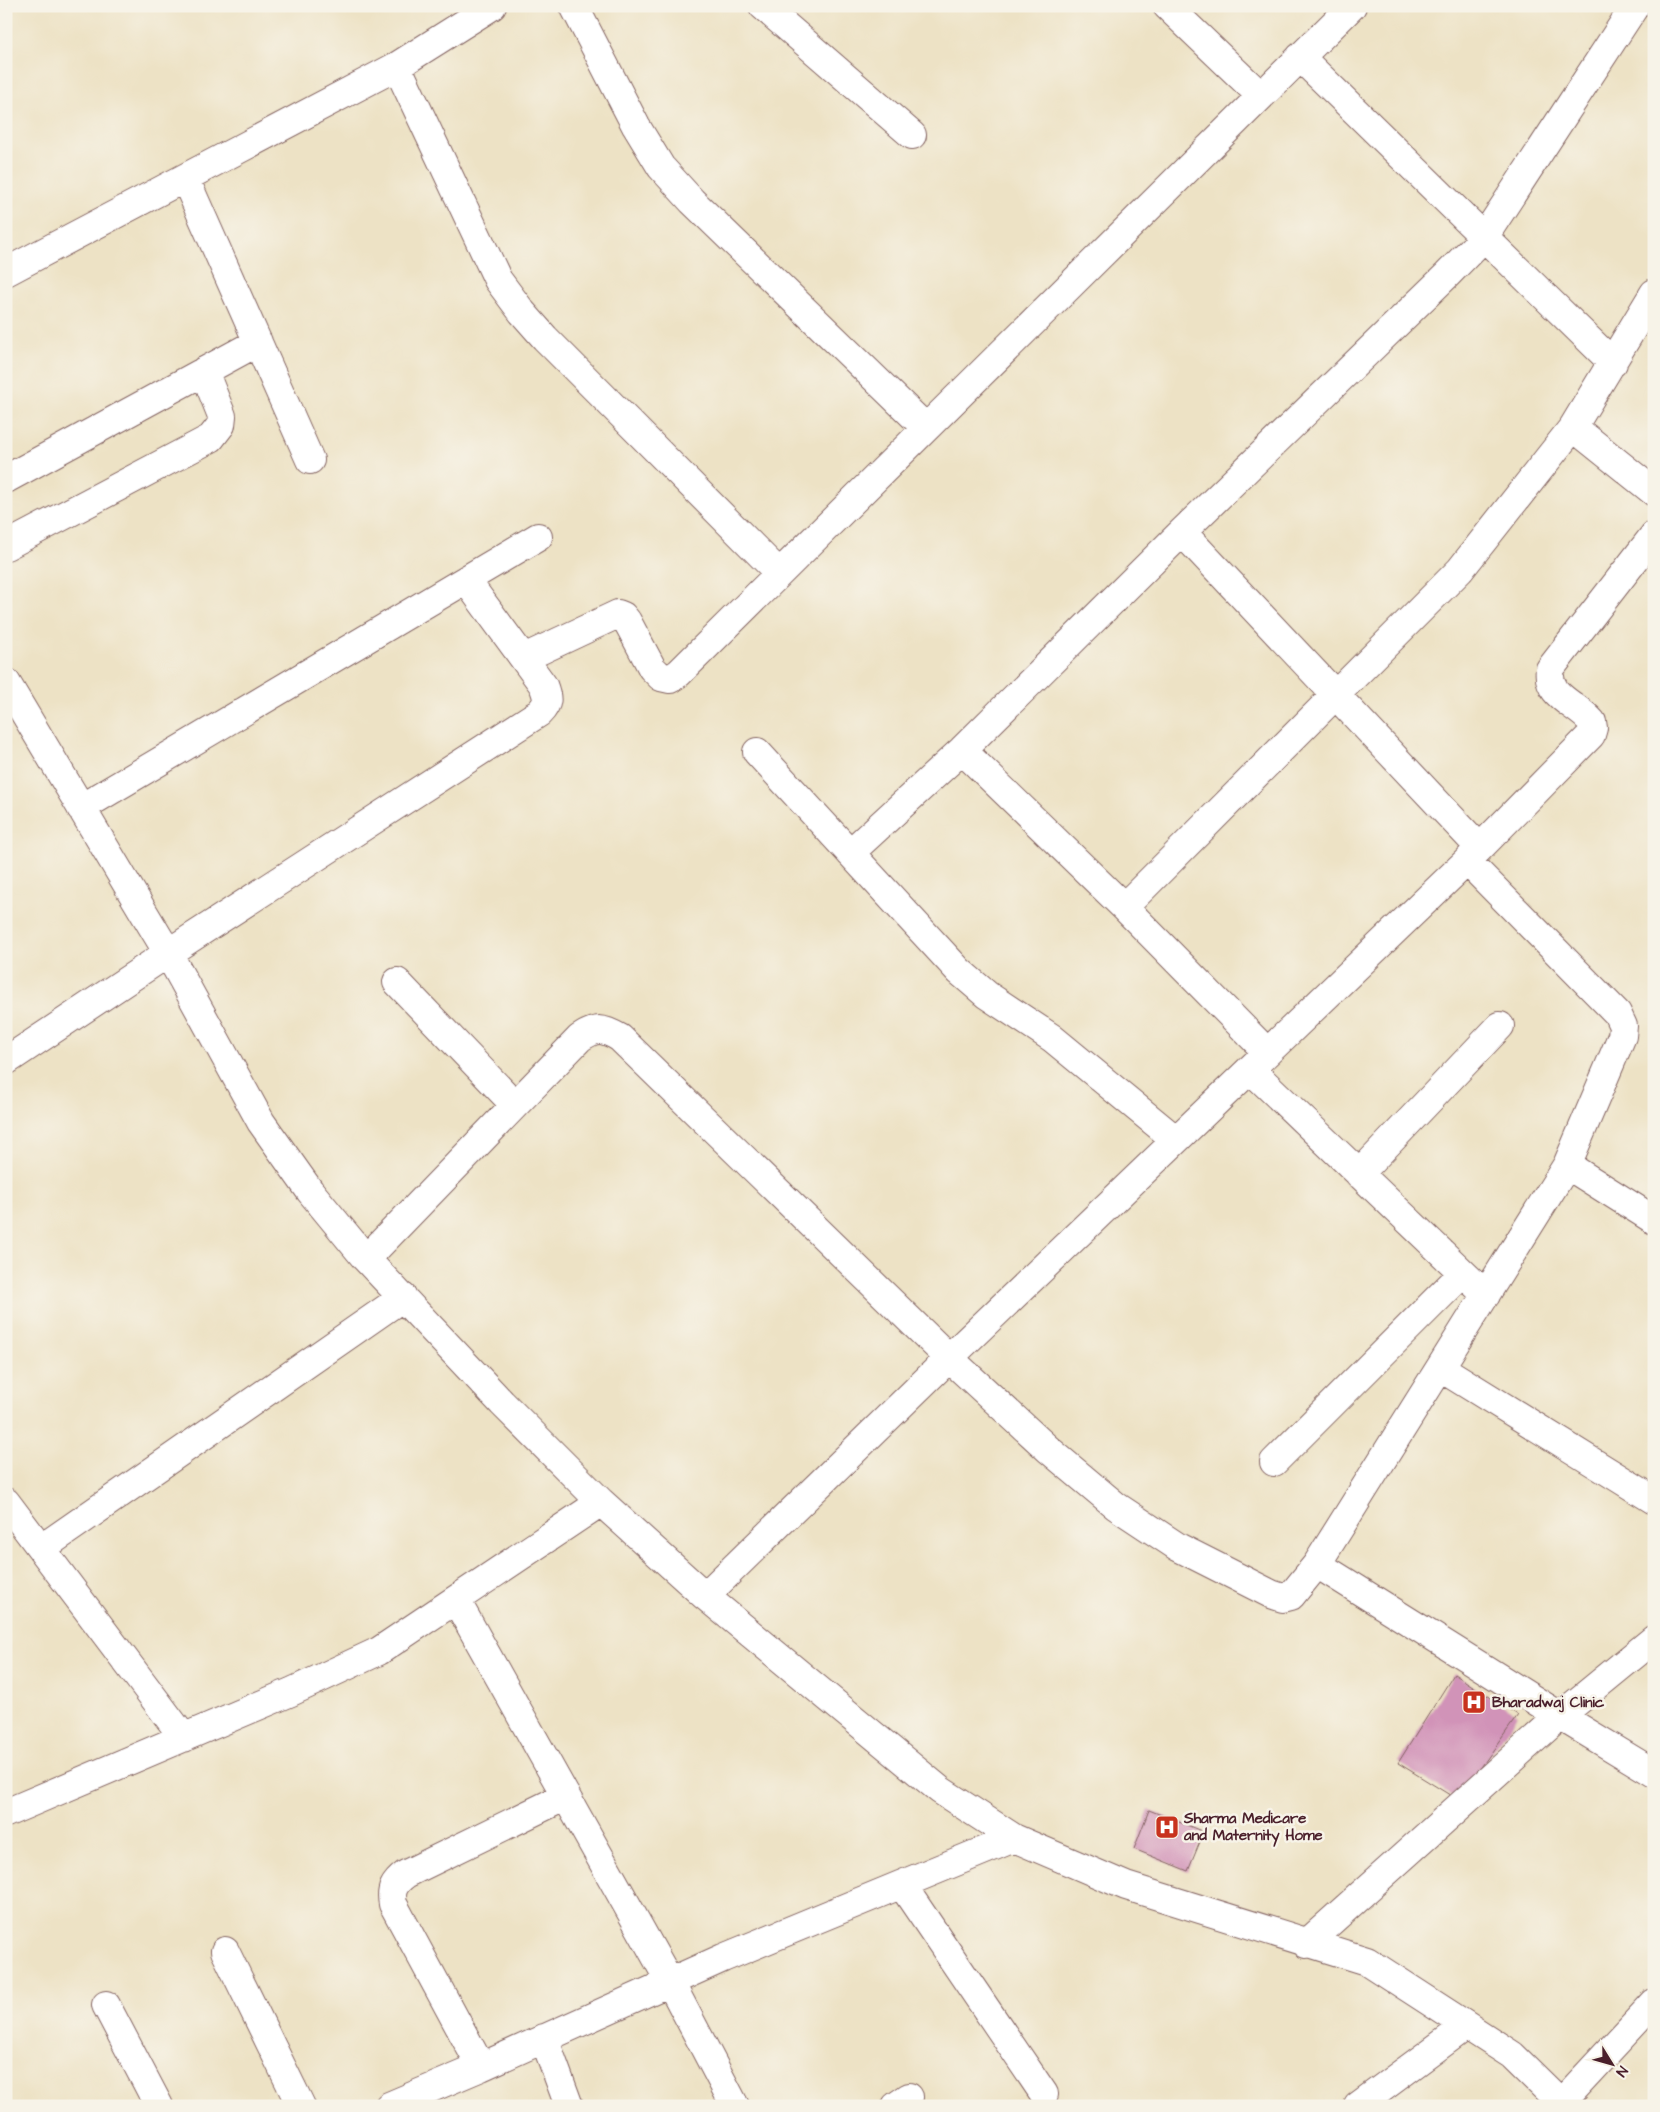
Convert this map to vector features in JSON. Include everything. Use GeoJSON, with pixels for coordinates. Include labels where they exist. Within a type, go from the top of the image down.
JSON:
{"type":"FeatureCollection","features":[{"type":"Feature","properties":{"kind":"street"},"geometry":{"type":"LineString","coordinates":[[574,6],[636,126],[661,167],[692,201],[926,428]]}},
{"type":"Feature","properties":{"kind":"street"},"geometry":{"type":"LineString","coordinates":[[763,6],[912,135]]}},
{"type":"Feature","properties":{"kind":"street"},"geometry":{"type":"LineString","coordinates":[[1167,6],[1261,96]]}},
{"type":"Feature","properties":{"kind":"street"},"geometry":{"type":"LineString","coordinates":[[524,658],[618,614],[627,621],[652,668],[661,677],[670,679],[679,673],[1352,6]]}},
{"type":"Feature","properties":{"kind":"street"},"geometry":{"type":"LineString","coordinates":[[850,853],[962,750],[1484,237],[1635,6]]}},
{"type":"Feature","properties":{"kind":"street"},"geometry":{"type":"LineString","coordinates":[[6,272],[397,66],[484,8]]}},
{"type":"Feature","properties":{"kind":"street"},"geometry":{"type":"LineString","coordinates":[[1300,57],[1613,363]]}},
{"type":"Feature","properties":{"kind":"street"},"geometry":{"type":"LineString","coordinates":[[397,66],[498,280],[522,312],[552,345],[779,573]]}},
{"type":"Feature","properties":{"kind":"street"},"geometry":{"type":"LineString","coordinates":[[186,178],[310,460]]}},
{"type":"Feature","properties":{"kind":"street"},"geometry":{"type":"LineString","coordinates":[[1124,907],[1460,570],[1573,426],[1654,294]]}},
{"type":"Feature","properties":{"kind":"street"},"geometry":{"type":"LineString","coordinates":[[6,479],[258,342]]}},
{"type":"Feature","properties":{"kind":"street"},"geometry":{"type":"LineString","coordinates":[[6,546],[211,438],[221,425],[222,416],[204,371]]}},
{"type":"Feature","properties":{"kind":"street"},"geometry":{"type":"LineString","coordinates":[[1573,426],[1654,492]]}},
{"type":"Feature","properties":{"kind":"street"},"geometry":{"type":"LineString","coordinates":[[366,1259],[580,1038],[593,1030],[608,1031],[620,1038],[949,1358],[1048,1449],[1116,1506],[1178,1547],[1271,1594],[1283,1598],[1291,1596],[1317,1564],[1567,1165],[1622,1036],[1623,1026],[1617,1013],[1608,1002],[1473,854],[1336,695],[1182,532]]}},
{"type":"Feature","properties":{"kind":"street"},"geometry":{"type":"LineString","coordinates":[[705,1596],[949,1358],[1473,854],[1591,734],[1592,722],[1550,685],[1550,669],[1654,536]]}},
{"type":"Feature","properties":{"kind":"street"},"geometry":{"type":"LineString","coordinates":[[81,808],[538,537]]}},
{"type":"Feature","properties":{"kind":"street"},"geometry":{"type":"LineString","coordinates":[[6,1061],[168,953],[539,713],[547,705],[548,697],[543,686],[466,580]]}},
{"type":"Feature","properties":{"kind":"street"},"geometry":{"type":"LineString","coordinates":[[8,691],[168,953],[261,1122],[310,1191],[366,1259],[502,1403],[601,1502],[705,1596],[940,1790],[1014,1838],[1126,1886],[1367,1962],[1512,2056],[1562,2104],[1654,2003]]}},
{"type":"Feature","properties":{"kind":"street"},"geometry":{"type":"LineString","coordinates":[[962,750],[1124,907],[1359,1174],[1486,1295]]}},
{"type":"Feature","properties":{"kind":"street"},"geometry":{"type":"LineString","coordinates":[[757,752],[959,971],[987,995],[1052,1038],[1176,1140]]}},
{"type":"Feature","properties":{"kind":"street"},"geometry":{"type":"LineString","coordinates":[[397,982],[515,1105]]}},
{"type":"Feature","properties":{"kind":"street"},"geometry":{"type":"LineString","coordinates":[[1359,1174],[1500,1026]]}},
{"type":"Feature","properties":{"kind":"street"},"geometry":{"type":"LineString","coordinates":[[1567,1165],[1654,1220]]}},
{"type":"Feature","properties":{"kind":"street"},"geometry":{"type":"LineString","coordinates":[[1274,1462],[1463,1273]]}},
{"type":"Feature","properties":{"kind":"street"},"geometry":{"type":"LineString","coordinates":[[42,1548],[403,1297]]}},
{"type":"Feature","properties":{"kind":"street"},"geometry":{"type":"LineString","coordinates":[[1441,1368],[1654,1500]]}},
{"type":"Feature","properties":{"kind":"street"},"geometry":{"type":"LineString","coordinates":[[7,1812],[184,1738],[380,1651],[601,1502]]}},
{"type":"Feature","properties":{"kind":"street"},"geometry":{"type":"LineString","coordinates":[[7,1504],[184,1738]]}},
{"type":"Feature","properties":{"kind":"street"},"geometry":{"type":"LineString","coordinates":[[1317,1564],[1654,1773]]}},
{"type":"Feature","properties":{"kind":"street"},"geometry":{"type":"LineString","coordinates":[[456,1600],[670,1982],[736,2106]]}},
{"type":"Feature","properties":{"kind":"street"},"geometry":{"type":"LineString","coordinates":[[1306,1944],[1560,1716],[1654,1639]]}},
{"type":"Feature","properties":{"kind":"street"},"geometry":{"type":"LineString","coordinates":[[481,2066],[393,1904],[391,1893],[396,1882],[406,1874],[566,1796]]}},
{"type":"Feature","properties":{"kind":"street"},"geometry":{"type":"LineString","coordinates":[[392,2105],[723,1958],[1014,1838]]}},
{"type":"Feature","properties":{"kind":"street"},"geometry":{"type":"LineString","coordinates":[[902,1885],[1044,2094]]}},
{"type":"Feature","properties":{"kind":"street"},"geometry":{"type":"LineString","coordinates":[[224,1951],[302,2106]]}},
{"type":"Feature","properties":{"kind":"street"},"geometry":{"type":"LineString","coordinates":[[106,2005],[159,2106]]}},
{"type":"Feature","properties":{"kind":"street"},"geometry":{"type":"LineString","coordinates":[[1358,2106],[1466,2026]]}},
{"type":"Feature","properties":{"kind":"street"},"geometry":{"type":"LineString","coordinates":[[544,2038],[569,2106]]}},
{"type":"Feature","properties":{"kind":"building"},"geometry":{"type":"Polygon","coordinates":[[[1454,1674],[1518,1715],[1458,1800],[1398,1763],[1454,1674]]]}},
{"type":"Feature","properties":{"kind":"building"},"geometry":{"type":"Polygon","coordinates":[[[1149,1810],[1204,1832],[1188,1871],[1134,1849],[1149,1810]]]}},
{"type":"Feature","properties":{"kind":"place","name":"Bharadwaj Clinic"},"geometry":{"type":"Point","coordinates":[1474,1702]}},
{"type":"Feature","properties":{"kind":"place","name":"Sharma Medicare and Maternity Home"},"geometry":{"type":"Point","coordinates":[1167,1827]}}]}
